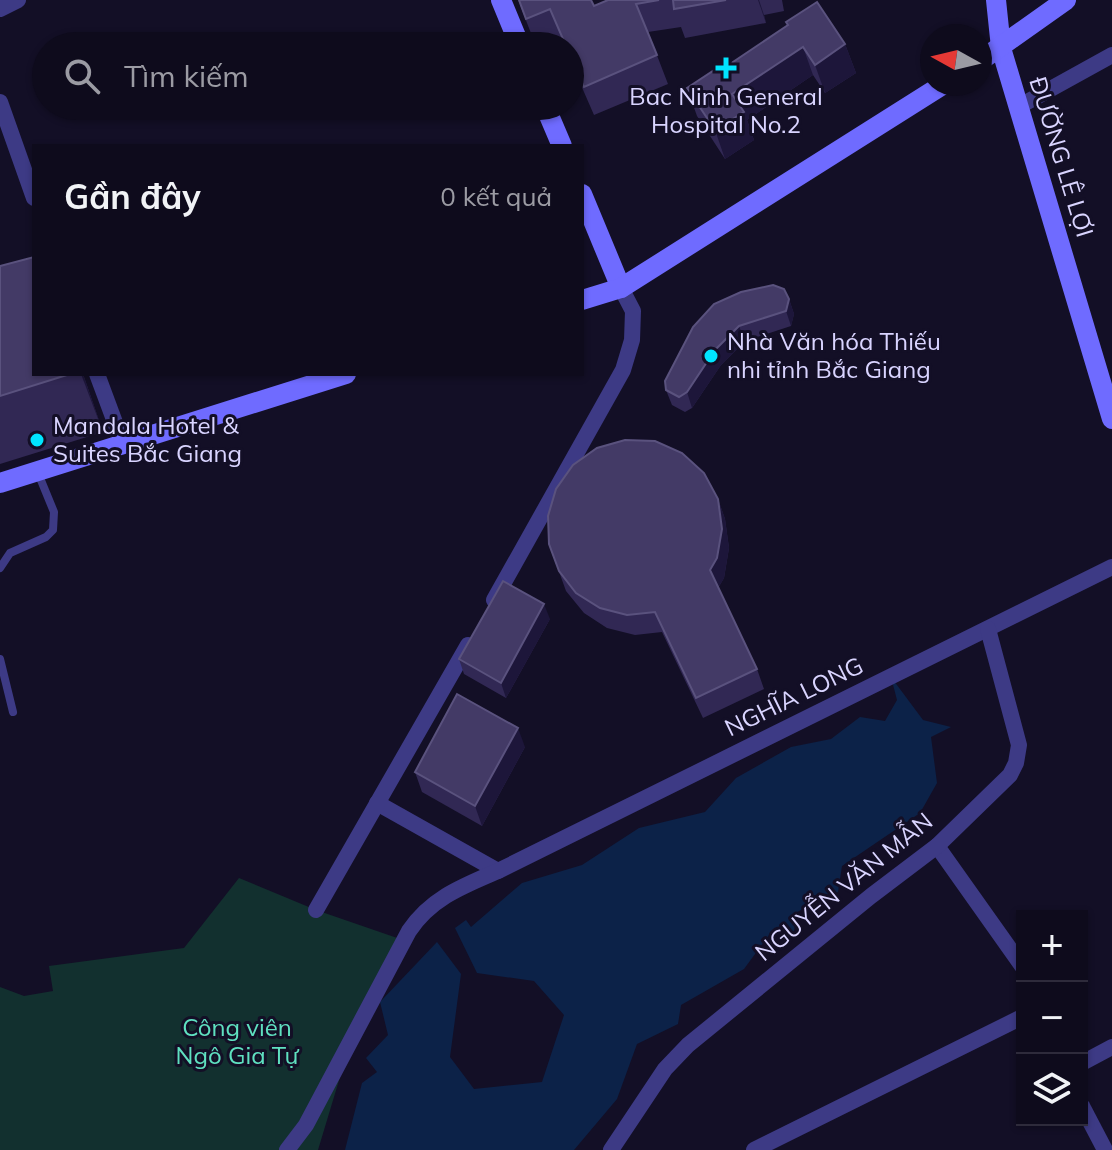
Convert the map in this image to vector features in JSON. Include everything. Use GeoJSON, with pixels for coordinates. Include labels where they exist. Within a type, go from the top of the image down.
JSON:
{"type":"FeatureCollection","features":[{"type":"Feature","properties":{"kind":"street"},"geometry":{"type":"LineString","coordinates":[[0,9],[18,0]]}},
{"type":"Feature","properties":{"kind":"street"},"geometry":{"type":"LineString","coordinates":[[501,0],[514,32]]}},
{"type":"Feature","properties":{"kind":"street","name":"ĐƯỜNG LÊ LỢI"},"geometry":{"type":"LineString","coordinates":[[996,0],[1001,48],[1112,419]]}},
{"type":"Feature","properties":{"kind":"street"},"geometry":{"type":"LineString","coordinates":[[992,54],[1066,0]]}},
{"type":"Feature","properties":{"kind":"street"},"geometry":{"type":"LineString","coordinates":[[1018,107],[1112,55]]}},
{"type":"Feature","properties":{"kind":"street"},"geometry":{"type":"LineString","coordinates":[[584,299],[621,288],[925,96]]}},
{"type":"Feature","properties":{"kind":"street"},"geometry":{"type":"LineString","coordinates":[[0,102],[32,192]]}},
{"type":"Feature","properties":{"kind":"street"},"geometry":{"type":"LineString","coordinates":[[551,120],[561,144]]}},
{"type":"Feature","properties":{"kind":"street"},"geometry":{"type":"LineString","coordinates":[[316,910],[623,370],[632,340],[633,311],[584,199]]}},
{"type":"Feature","properties":{"kind":"street"},"geometry":{"type":"LineString","coordinates":[[98,376],[123,444]]}},
{"type":"Feature","properties":{"kind":"street"},"geometry":{"type":"LineString","coordinates":[[0,483],[340,376]]}},
{"type":"Feature","properties":{"kind":"street","name":"NGHĨA LONG"},"geometry":{"type":"LineString","coordinates":[[498,871],[1112,567]]}},
{"type":"Feature","properties":{"kind":"street","name":"NGUYỄN VĂN MẪN"},"geometry":{"type":"LineString","coordinates":[[611,1150],[665,1069],[688,1045],[937,846],[1010,775],[1019,745],[988,629]]}},
{"type":"Feature","properties":{"kind":"street"},"geometry":{"type":"LineString","coordinates":[[377,803],[498,871]]}},
{"type":"Feature","properties":{"kind":"street"},"geometry":{"type":"LineString","coordinates":[[937,846],[1016,958]]}},
{"type":"Feature","properties":{"kind":"street"},"geometry":{"type":"LineString","coordinates":[[287,1150],[306,1125],[422,912],[447,893],[498,871]]}},
{"type":"Feature","properties":{"kind":"street"},"geometry":{"type":"LineString","coordinates":[[754,1150],[1016,1020]]}},
{"type":"Feature","properties":{"kind":"street"},"geometry":{"type":"LineString","coordinates":[[1088,1060],[1112,1047]]}},
{"type":"Feature","properties":{"kind":"street"},"geometry":{"type":"LineString","coordinates":[[1088,1117],[1105,1150]]}},
{"type":"Feature","properties":{"kind":"lane"},"geometry":{"type":"LineString","coordinates":[[0,568],[10,553],[46,537],[53,530],[54,512],[37,471]]}},
{"type":"Feature","properties":{"kind":"lane"},"geometry":{"type":"LineString","coordinates":[[0,659],[13,712]]}},
{"type":"Feature","properties":{"kind":"green space","name":"Công viên Ngô Gia Tự"},"geometry":{"type":"Polygon","coordinates":[[[239,878],[316,910],[403,940],[343,1067],[318,1150],[0,1150],[0,987],[24,996],[53,991],[49,966],[184,948],[239,878]]]}},
{"type":"Feature","properties":{"kind":"water"},"geometry":{"type":"Polygon","coordinates":[[[891,677],[923,720],[951,727],[931,737],[937,783],[920,813],[842,866],[838,892],[797,912],[794,931],[772,931],[744,969],[681,1005],[678,1024],[637,1044],[617,1099],[574,1150],[345,1150],[362,1083],[377,1072],[366,1058],[388,1035],[380,1002],[437,942],[461,974],[450,1057],[474,1089],[542,1082],[564,1015],[534,981],[477,973],[455,928],[466,920],[471,927],[522,883],[582,865],[639,828],[705,812],[736,778],[791,747],[831,739],[860,717],[885,721],[897,700],[891,677]]]}},
{"type":"Feature","properties":{"kind":"building"},"geometry":{"type":"Polygon","coordinates":[[[519,0],[591,0],[594,6],[608,0],[659,0],[636,4],[657,55],[584,87],[584,32],[560,32],[550,9],[526,19],[519,0]]]}},
{"type":"Feature","properties":{"kind":"building"},"geometry":{"type":"Polygon","coordinates":[[[673,0],[726,0],[674,9],[673,0]]]}},
{"type":"Feature","properties":{"kind":"building"},"geometry":{"type":"Polygon","coordinates":[[[817,2],[845,44],[815,65],[803,47],[732,94],[744,112],[715,130],[687,88],[719,67],[721,70],[817,2]]]}},
{"type":"Feature","properties":{"kind":"building"},"geometry":{"type":"Polygon","coordinates":[[[32,258],[32,376],[64,376],[0,396],[0,266],[32,258]]]}},
{"type":"Feature","properties":{"kind":"building"},"geometry":{"type":"Polygon","coordinates":[[[773,285],[784,289],[789,299],[786,311],[739,326],[715,350],[687,392],[679,397],[666,390],[665,381],[693,327],[714,304],[741,292],[773,285]]]}},
{"type":"Feature","properties":{"kind":"building"},"geometry":{"type":"Polygon","coordinates":[[[625,440],[655,441],[682,453],[704,473],[718,499],[722,529],[717,558],[710,570],[757,669],[696,698],[655,612],[627,615],[600,608],[576,593],[559,571],[549,544],[548,516],[556,489],[573,465],[597,448],[625,440]]]}},
{"type":"Feature","properties":{"kind":"building"},"geometry":{"type":"Polygon","coordinates":[[[503,581],[544,604],[501,683],[459,659],[503,581]]]}},
{"type":"Feature","properties":{"kind":"building"},"geometry":{"type":"Polygon","coordinates":[[[457,694],[518,728],[475,806],[415,772],[457,694]]]}},
{"type":"Feature","properties":{"kind":"place","name":"Bac Ninh General Hospital No.2"},"geometry":{"type":"Point","coordinates":[726,68]}},
{"type":"Feature","properties":{"kind":"place","name":"Nhà Văn hóa Thiếu nhi tỉnh Bắc Giang"},"geometry":{"type":"Point","coordinates":[711,356]}},
{"type":"Feature","properties":{"kind":"place","name":"Mandala Hotel & Suites Bắc Giang"},"geometry":{"type":"Point","coordinates":[37,440]}}]}
